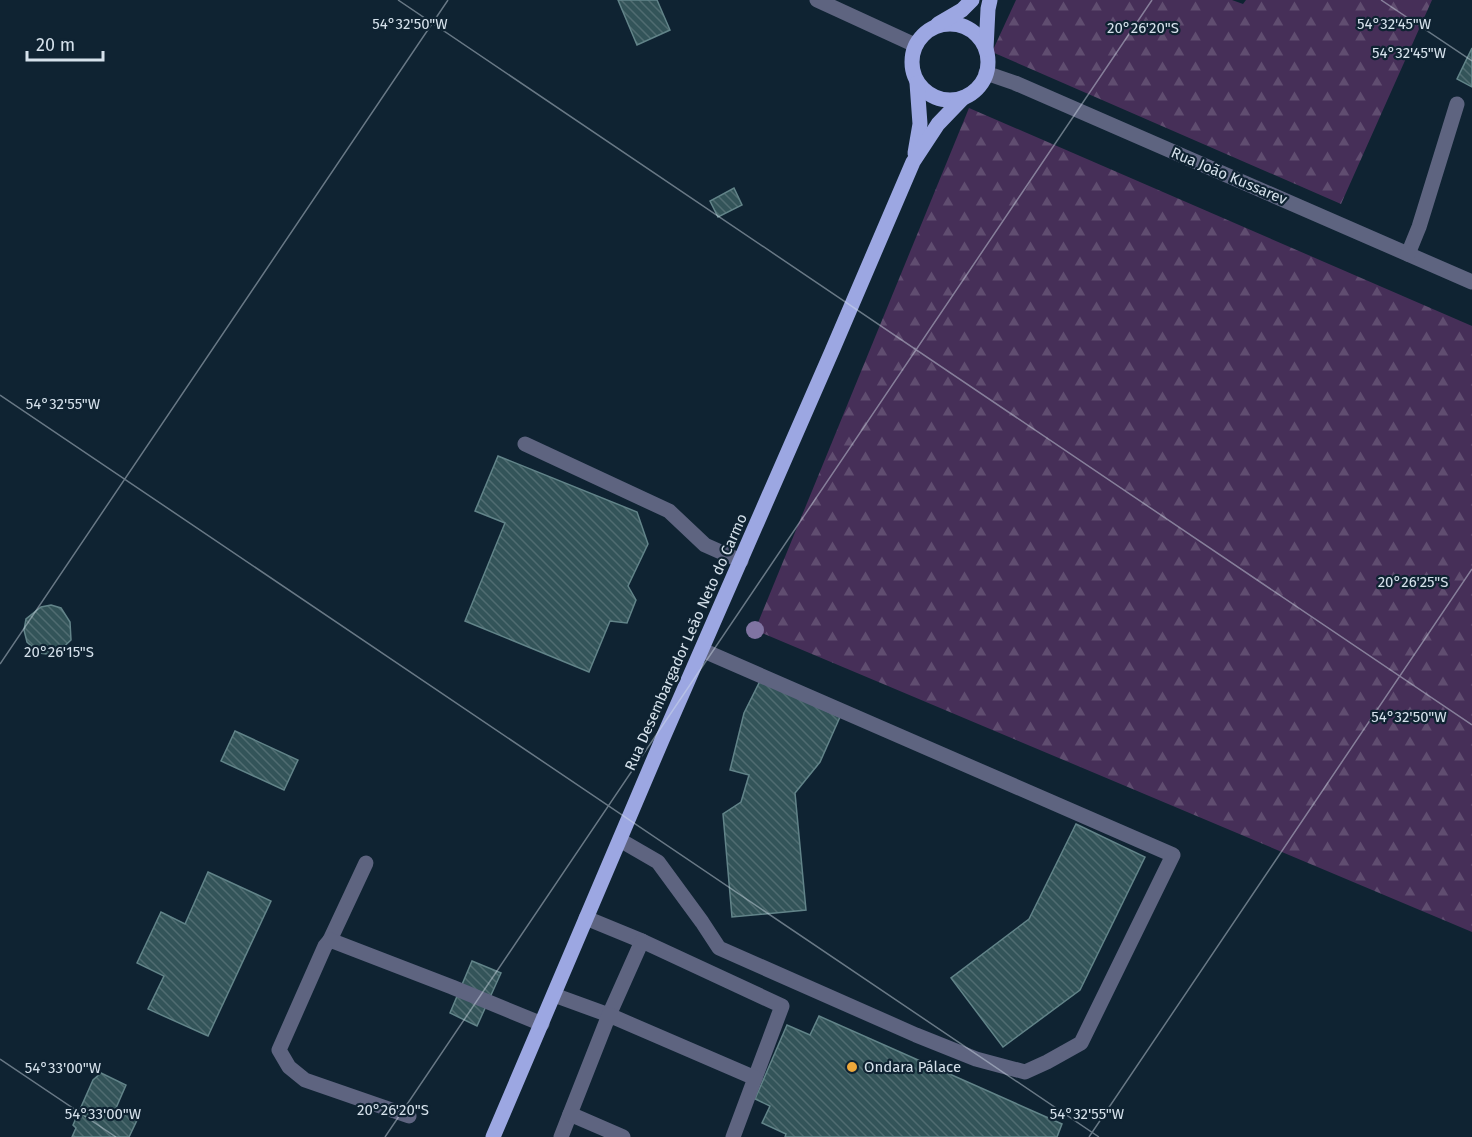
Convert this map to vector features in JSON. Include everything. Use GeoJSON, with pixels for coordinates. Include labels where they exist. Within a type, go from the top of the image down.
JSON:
{"type":"FeatureCollection","features":[{"type":"Feature","properties":{"kind":"main road"},"geometry":{"type":"LineString","coordinates":[[972,0],[962,10],[933,27],[915,45],[912,71],[917,83],[937,98],[950,100],[963,98],[981,83],[988,61],[986,49],[990,0]]}},
{"type":"Feature","properties":{"kind":"main road"},"geometry":{"type":"LineString","coordinates":[[933,27],[958,24],[970,29],[980,38],[986,49]]}},
{"type":"Feature","properties":{"kind":"main road","name":"Rua Desembargador Leão Neto do Carmo"},"geometry":{"type":"LineString","coordinates":[[913,162],[920,124],[917,83]]}},
{"type":"Feature","properties":{"kind":"main road","name":"Rua Desembargador Leão Neto do Carmo"},"geometry":{"type":"LineString","coordinates":[[493,1137],[913,162],[938,124],[963,98]]}},
{"type":"Feature","properties":{"kind":"street"},"geometry":{"type":"LineString","coordinates":[[817,0],[915,45]]}},
{"type":"Feature","properties":{"kind":"street","name":"Rua João Kussarev"},"geometry":{"type":"LineString","coordinates":[[986,73],[1026,88],[1472,282]]}},
{"type":"Feature","properties":{"kind":"street"},"geometry":{"type":"LineString","coordinates":[[1408,254],[1457,104]]}},
{"type":"Feature","properties":{"kind":"street"},"geometry":{"type":"LineString","coordinates":[[525,444],[669,511],[705,545],[741,561]]}},
{"type":"Feature","properties":{"kind":"street"},"geometry":{"type":"LineString","coordinates":[[620,840],[658,862],[719,948],[916,1035],[976,1059],[1025,1072],[1081,1043],[1173,855],[702,650]]}},
{"type":"Feature","properties":{"kind":"street"},"geometry":{"type":"LineString","coordinates":[[366,863],[330,940],[325,946],[279,1050],[289,1067],[306,1080],[409,1116]]}},
{"type":"Feature","properties":{"kind":"street"},"geometry":{"type":"LineString","coordinates":[[586,918],[642,941],[782,1006],[733,1137]]}},
{"type":"Feature","properties":{"kind":"street"},"geometry":{"type":"LineString","coordinates":[[330,940],[441,982],[542,1024]]}},
{"type":"Feature","properties":{"kind":"street"},"geometry":{"type":"LineString","coordinates":[[561,1137],[609,1015],[642,941]]}},
{"type":"Feature","properties":{"kind":"street"},"geometry":{"type":"LineString","coordinates":[[554,995],[609,1015],[756,1078]]}},
{"type":"Feature","properties":{"kind":"street"},"geometry":{"type":"LineString","coordinates":[[570,1114],[623,1137]]}},
{"type":"Feature","properties":{"kind":"green space"},"geometry":{"type":"Polygon","coordinates":[[[1016,0],[1232,0],[1243,4],[1246,0],[1432,0],[1341,204],[992,52],[1016,0]]]}},
{"type":"Feature","properties":{"kind":"green space"},"geometry":{"type":"Polygon","coordinates":[[[969,108],[1472,326],[1472,932],[755,630],[969,108]]]}},
{"type":"Feature","properties":{"kind":"building"},"geometry":{"type":"Polygon","coordinates":[[[618,0],[657,0],[670,30],[637,45],[618,0]]]}},
{"type":"Feature","properties":{"kind":"building"},"geometry":{"type":"Polygon","coordinates":[[[1472,48],[1472,87],[1457,79],[1472,48]]]}},
{"type":"Feature","properties":{"kind":"building"},"geometry":{"type":"Polygon","coordinates":[[[734,188],[742,205],[718,217],[710,201],[734,188]]]}},
{"type":"Feature","properties":{"kind":"building"},"geometry":{"type":"Polygon","coordinates":[[[498,456],[637,512],[648,544],[628,586],[636,600],[627,623],[610,621],[589,672],[465,621],[505,523],[475,511],[498,456]]]}},
{"type":"Feature","properties":{"kind":"building"},"geometry":{"type":"Polygon","coordinates":[[[51,605],[61,608],[70,622],[71,640],[55,655],[39,653],[27,642],[24,630],[26,619],[41,607],[51,605]]]}},
{"type":"Feature","properties":{"kind":"building"},"geometry":{"type":"Polygon","coordinates":[[[760,681],[840,717],[820,762],[795,793],[806,910],[732,917],[723,814],[741,802],[749,775],[730,770],[744,713],[760,681]]]}},
{"type":"Feature","properties":{"kind":"building"},"geometry":{"type":"Polygon","coordinates":[[[235,731],[298,760],[284,790],[221,761],[235,731]]]}},
{"type":"Feature","properties":{"kind":"building"},"geometry":{"type":"Polygon","coordinates":[[[1076,824],[1145,857],[1080,990],[1003,1047],[951,978],[1029,919],[1076,824]]]}},
{"type":"Feature","properties":{"kind":"building"},"geometry":{"type":"Polygon","coordinates":[[[208,872],[271,901],[208,1036],[148,1009],[164,976],[137,963],[161,912],[185,924],[208,872]]]}},
{"type":"Feature","properties":{"kind":"building"},"geometry":{"type":"Polygon","coordinates":[[[472,961],[501,973],[477,1026],[450,1013],[472,961]]]}},
{"type":"Feature","properties":{"kind":"building","name":"Ondara Pálace"},"geometry":{"type":"Polygon","coordinates":[[[819,1016],[1062,1124],[1057,1137],[785,1137],[786,1134],[762,1123],[770,1106],[755,1099],[787,1025],[810,1035],[819,1016]]]}},
{"type":"Feature","properties":{"kind":"building"},"geometry":{"type":"Polygon","coordinates":[[[101,1073],[126,1085],[116,1108],[138,1118],[129,1137],[72,1137],[76,1128],[73,1125],[93,1080],[101,1073]]]}},
{"type":"Feature","properties":{"kind":"place","name":"Ondara Pálace"},"geometry":{"type":"Point","coordinates":[852,1067]}}]}
